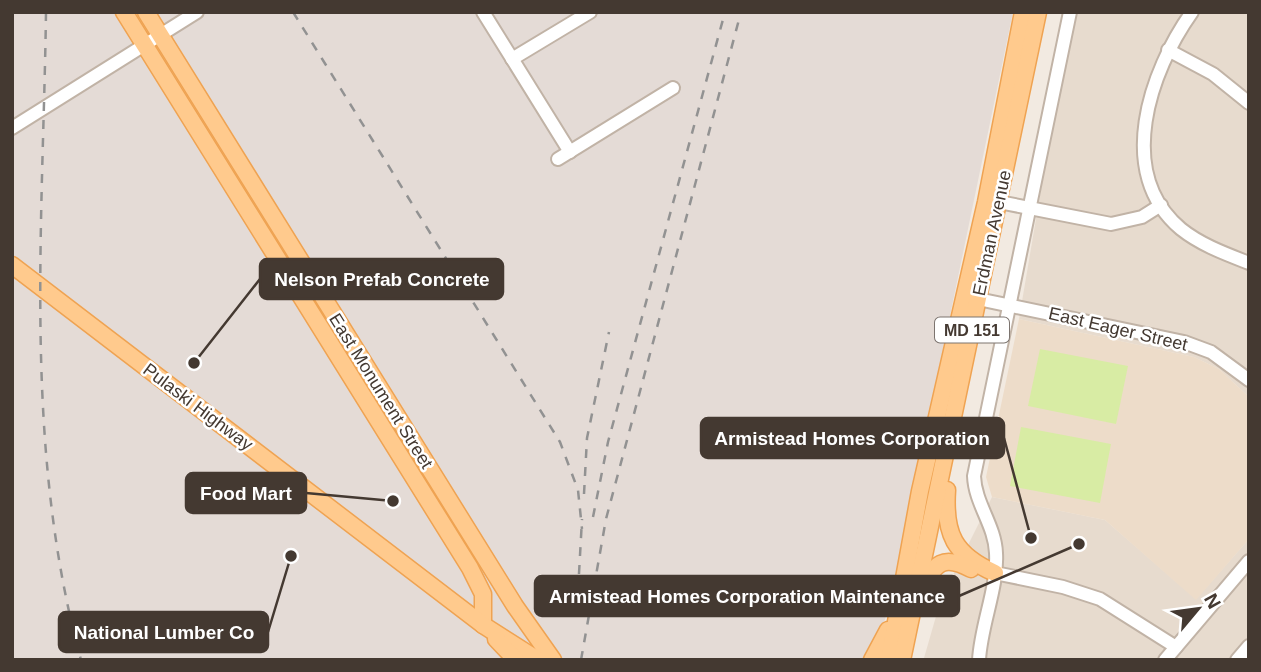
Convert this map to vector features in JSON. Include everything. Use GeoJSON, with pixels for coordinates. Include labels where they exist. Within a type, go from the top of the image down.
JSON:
{"type":"FeatureCollection","features":[{"type":"Feature","properties":{"kind":"main road","name":"East Monument Street"},"geometry":{"type":"LineString","coordinates":[[124,12],[470,568],[483,594],[484,625]]}},
{"type":"Feature","properties":{"kind":"main road","name":"East Monument Street"},"geometry":{"type":"LineString","coordinates":[[146,12],[515,606],[553,660]]}},
{"type":"Feature","properties":{"kind":"main road","name":"Erdman Avenue"},"geometry":{"type":"LineString","coordinates":[[889,660],[920,491],[986,202],[1023,12]]}},
{"type":"Feature","properties":{"kind":"main road","name":"Erdman Avenue"},"geometry":{"type":"LineString","coordinates":[[904,656],[1038,12]]}},
{"type":"Feature","properties":{"kind":"main road","name":"Pulaski Highway"},"geometry":{"type":"LineString","coordinates":[[12,265],[484,625],[538,660]]}},
{"type":"Feature","properties":{"kind":"main road"},"geometry":{"type":"LineString","coordinates":[[952,423],[946,499],[948,530],[967,559],[995,573]]}},
{"type":"Feature","properties":{"kind":"main road"},"geometry":{"type":"LineString","coordinates":[[916,601],[934,570],[945,561],[955,560],[969,568],[995,573]]}},
{"type":"Feature","properties":{"kind":"main road"},"geometry":{"type":"LineString","coordinates":[[872,660],[899,609]]}},
{"type":"Feature","properties":{"kind":"main road","name":"Pulaski Highway"},"geometry":{"type":"LineString","coordinates":[[484,625],[516,660]]}},
{"type":"Feature","properties":{"kind":"street"},"geometry":{"type":"LineString","coordinates":[[12,128],[197,12]]}},
{"type":"Feature","properties":{"kind":"street"},"geometry":{"type":"LineString","coordinates":[[483,12],[564,155],[673,88]]}},
{"type":"Feature","properties":{"kind":"street"},"geometry":{"type":"LineString","coordinates":[[512,59],[590,12]]}},
{"type":"Feature","properties":{"kind":"street","name":"Erdman Avenue"},"geometry":{"type":"LineString","coordinates":[[979,660],[995,573],[995,542],[979,501],[974,476],[1070,12]]}},
{"type":"Feature","properties":{"kind":"street"},"geometry":{"type":"LineString","coordinates":[[1192,12],[1168,50],[1153,91],[1143,143],[1147,171],[1161,205],[1190,235],[1249,263]]}},
{"type":"Feature","properties":{"kind":"street"},"geometry":{"type":"LineString","coordinates":[[1168,50],[1213,75],[1249,103]]}},
{"type":"Feature","properties":{"kind":"street"},"geometry":{"type":"LineString","coordinates":[[999,202],[1029,210],[1121,223],[1142,217],[1161,205]]}},
{"type":"Feature","properties":{"kind":"street","name":"East Eager Street"},"geometry":{"type":"LineString","coordinates":[[978,299],[1184,342],[1211,352],[1249,380]]}},
{"type":"Feature","properties":{"kind":"street"},"geometry":{"type":"LineString","coordinates":[[1165,660],[1249,561]]}},
{"type":"Feature","properties":{"kind":"street"},"geometry":{"type":"LineString","coordinates":[[995,573],[1063,587],[1100,600],[1176,648]]}},
{"type":"Feature","properties":{"kind":"street"},"geometry":{"type":"LineString","coordinates":[[1237,660],[1249,646]]}},
{"type":"Feature","properties":{"kind":"shaded area"},"geometry":{"type":"Polygon","coordinates":[[[12,12],[1013,12],[891,600],[881,632],[871,649],[861,660],[564,660],[555,649],[536,660],[12,660],[12,12]]]}},
{"type":"Feature","properties":{"kind":"shaded area"},"geometry":{"type":"Polygon","coordinates":[[[1075,12],[1249,12],[1249,397],[1219,369],[1194,357],[1019,319],[1053,119],[1075,12]]]}},
{"type":"Feature","properties":{"kind":"shaded area"},"geometry":{"type":"Polygon","coordinates":[[[1019,319],[1194,357],[1219,369],[1249,397],[1249,539],[1196,600],[1105,520],[992,497],[986,477],[1019,319]]]}},
{"type":"Feature","properties":{"kind":"shaded area"},"geometry":{"type":"Polygon","coordinates":[[[992,497],[1105,520],[1196,599],[1249,539],[1249,660],[924,658],[941,599],[992,497]]]}},
{"type":"Feature","properties":{"kind":"green space"},"geometry":{"type":"Polygon","coordinates":[[[1040,349],[1128,366],[1116,424],[1028,406],[1040,349]]]}},
{"type":"Feature","properties":{"kind":"green space"},"geometry":{"type":"Polygon","coordinates":[[[1021,427],[1111,444],[1100,503],[1010,486],[1021,427]]]}},
{"type":"Feature","properties":{"kind":"railway"},"geometry":{"type":"LineString","coordinates":[[46,12],[40,256],[44,419],[51,500],[63,580],[81,660]]}},
{"type":"Feature","properties":{"kind":"railway"},"geometry":{"type":"LineString","coordinates":[[293,12],[560,442],[578,490],[582,529]]}},
{"type":"Feature","properties":{"kind":"railway"},"geometry":{"type":"LineString","coordinates":[[593,517],[608,442],[725,12]]}},
{"type":"Feature","properties":{"kind":"railway"},"geometry":{"type":"LineString","coordinates":[[581,660],[606,519],[741,12]]}},
{"type":"Feature","properties":{"kind":"railway"},"geometry":{"type":"LineString","coordinates":[[584,494],[587,438],[609,332]]}},
{"type":"Feature","properties":{"kind":"railway"},"geometry":{"type":"LineString","coordinates":[[578,592],[582,519]]}},
{"type":"Feature","properties":{"kind":"place","name":"Nelson Prefab Concrete"},"geometry":{"type":"Point","coordinates":[194,363]}},
{"type":"Feature","properties":{"kind":"place","name":"Food Mart"},"geometry":{"type":"Point","coordinates":[393,501]}},
{"type":"Feature","properties":{"kind":"place","name":"Armistead Homes Corporation"},"geometry":{"type":"Point","coordinates":[1031,538]}},
{"type":"Feature","properties":{"kind":"place","name":"Armistead Homes Corporation Maintenance"},"geometry":{"type":"Point","coordinates":[1079,544]}},
{"type":"Feature","properties":{"kind":"place","name":"National Lumber Co"},"geometry":{"type":"Point","coordinates":[291,556]}}]}
